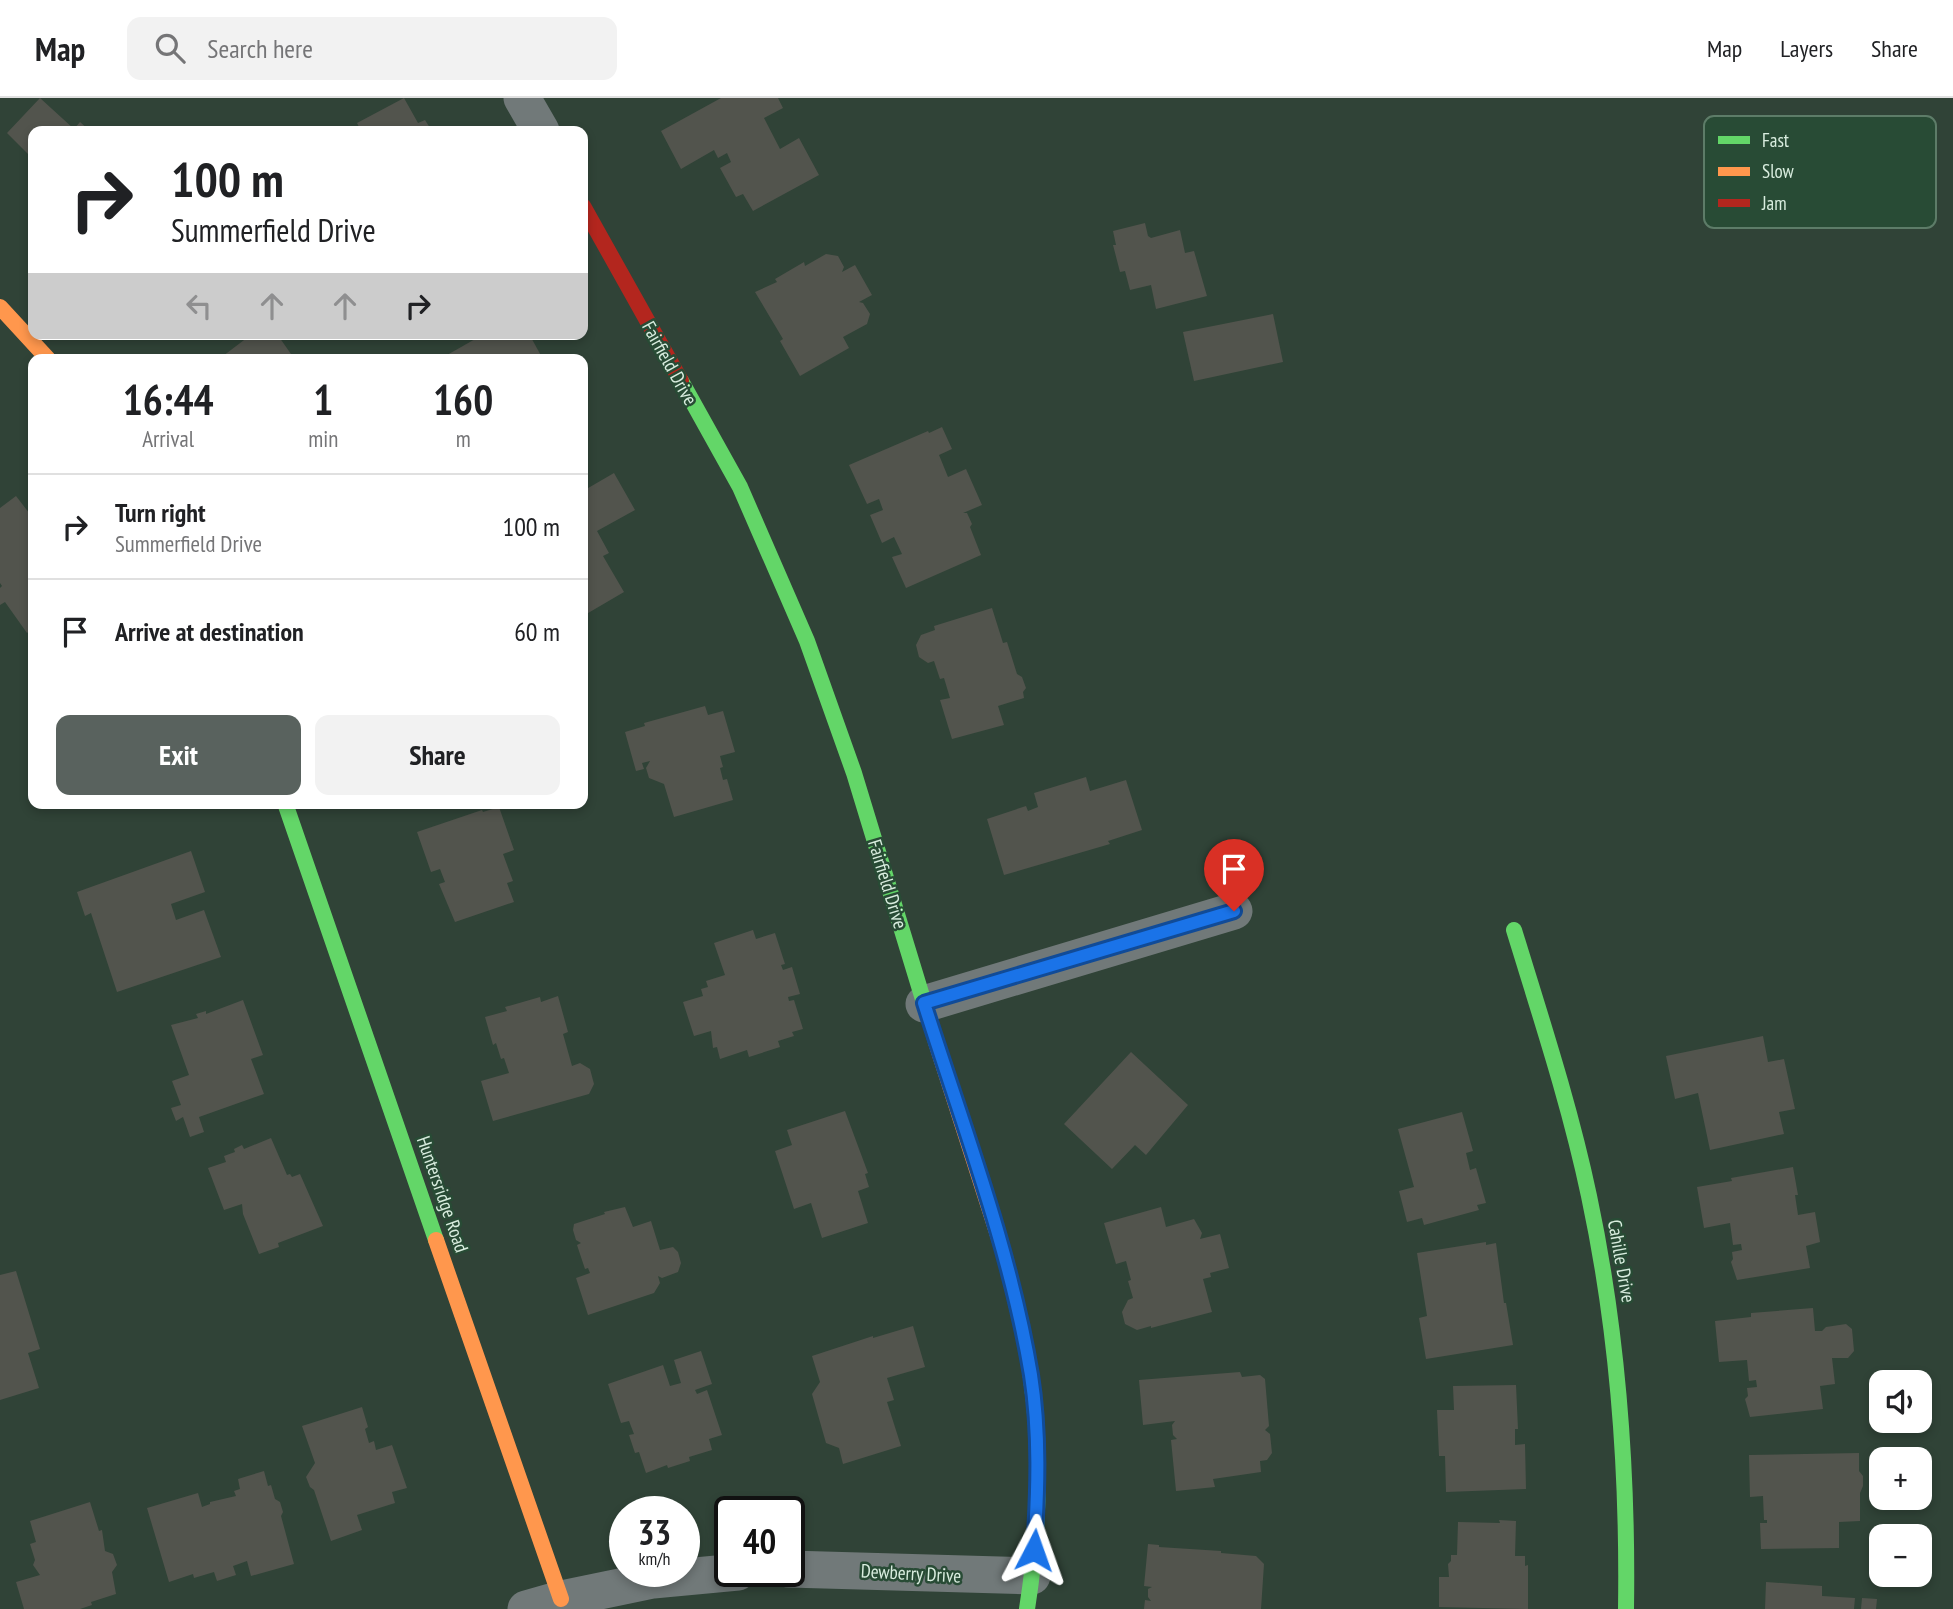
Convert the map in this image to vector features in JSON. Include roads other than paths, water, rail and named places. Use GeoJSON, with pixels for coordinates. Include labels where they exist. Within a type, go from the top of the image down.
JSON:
{"type":"FeatureCollection","features":[{"type":"Feature","properties":{"kind":"street"},"geometry":{"type":"LineString","coordinates":[[522,98],[538,126]]}},
{"type":"Feature","properties":{"kind":"street","name":"Fairfield Drive"},"geometry":{"type":"LineString","coordinates":[[588,215],[740,487],[807,641],[854,773],[1004,1251],[1031,1376],[1037,1432],[1038,1498],[1030,1593]]}},
{"type":"Feature","properties":{"kind":"street"},"geometry":{"type":"LineString","coordinates":[[0,307],[28,337]]}},
{"type":"Feature","properties":{"kind":"street"},"geometry":{"type":"LineString","coordinates":[[30,340],[43,354]]}},
{"type":"Feature","properties":{"kind":"street","name":"Huntersridge Road"},"geometry":{"type":"LineString","coordinates":[[287,809],[561,1599]]}},
{"type":"Feature","properties":{"kind":"street"},"geometry":{"type":"LineString","coordinates":[[924,1003],[1234,911]]}},
{"type":"Feature","properties":{"kind":"street","name":"Cahille Drive"},"geometry":{"type":"LineString","coordinates":[[1514,930],[1576,1139],[1606,1290],[1616,1356],[1625,1459],[1628,1556],[1626,1609]]}},
{"type":"Feature","properties":{"kind":"street","name":"Dewberry Drive"},"geometry":{"type":"LineString","coordinates":[[805,1571],[1030,1593]]}},
{"type":"Feature","properties":{"kind":"street"},"geometry":{"type":"LineString","coordinates":[[526,1609],[653,1580],[714,1574]]}}]}
